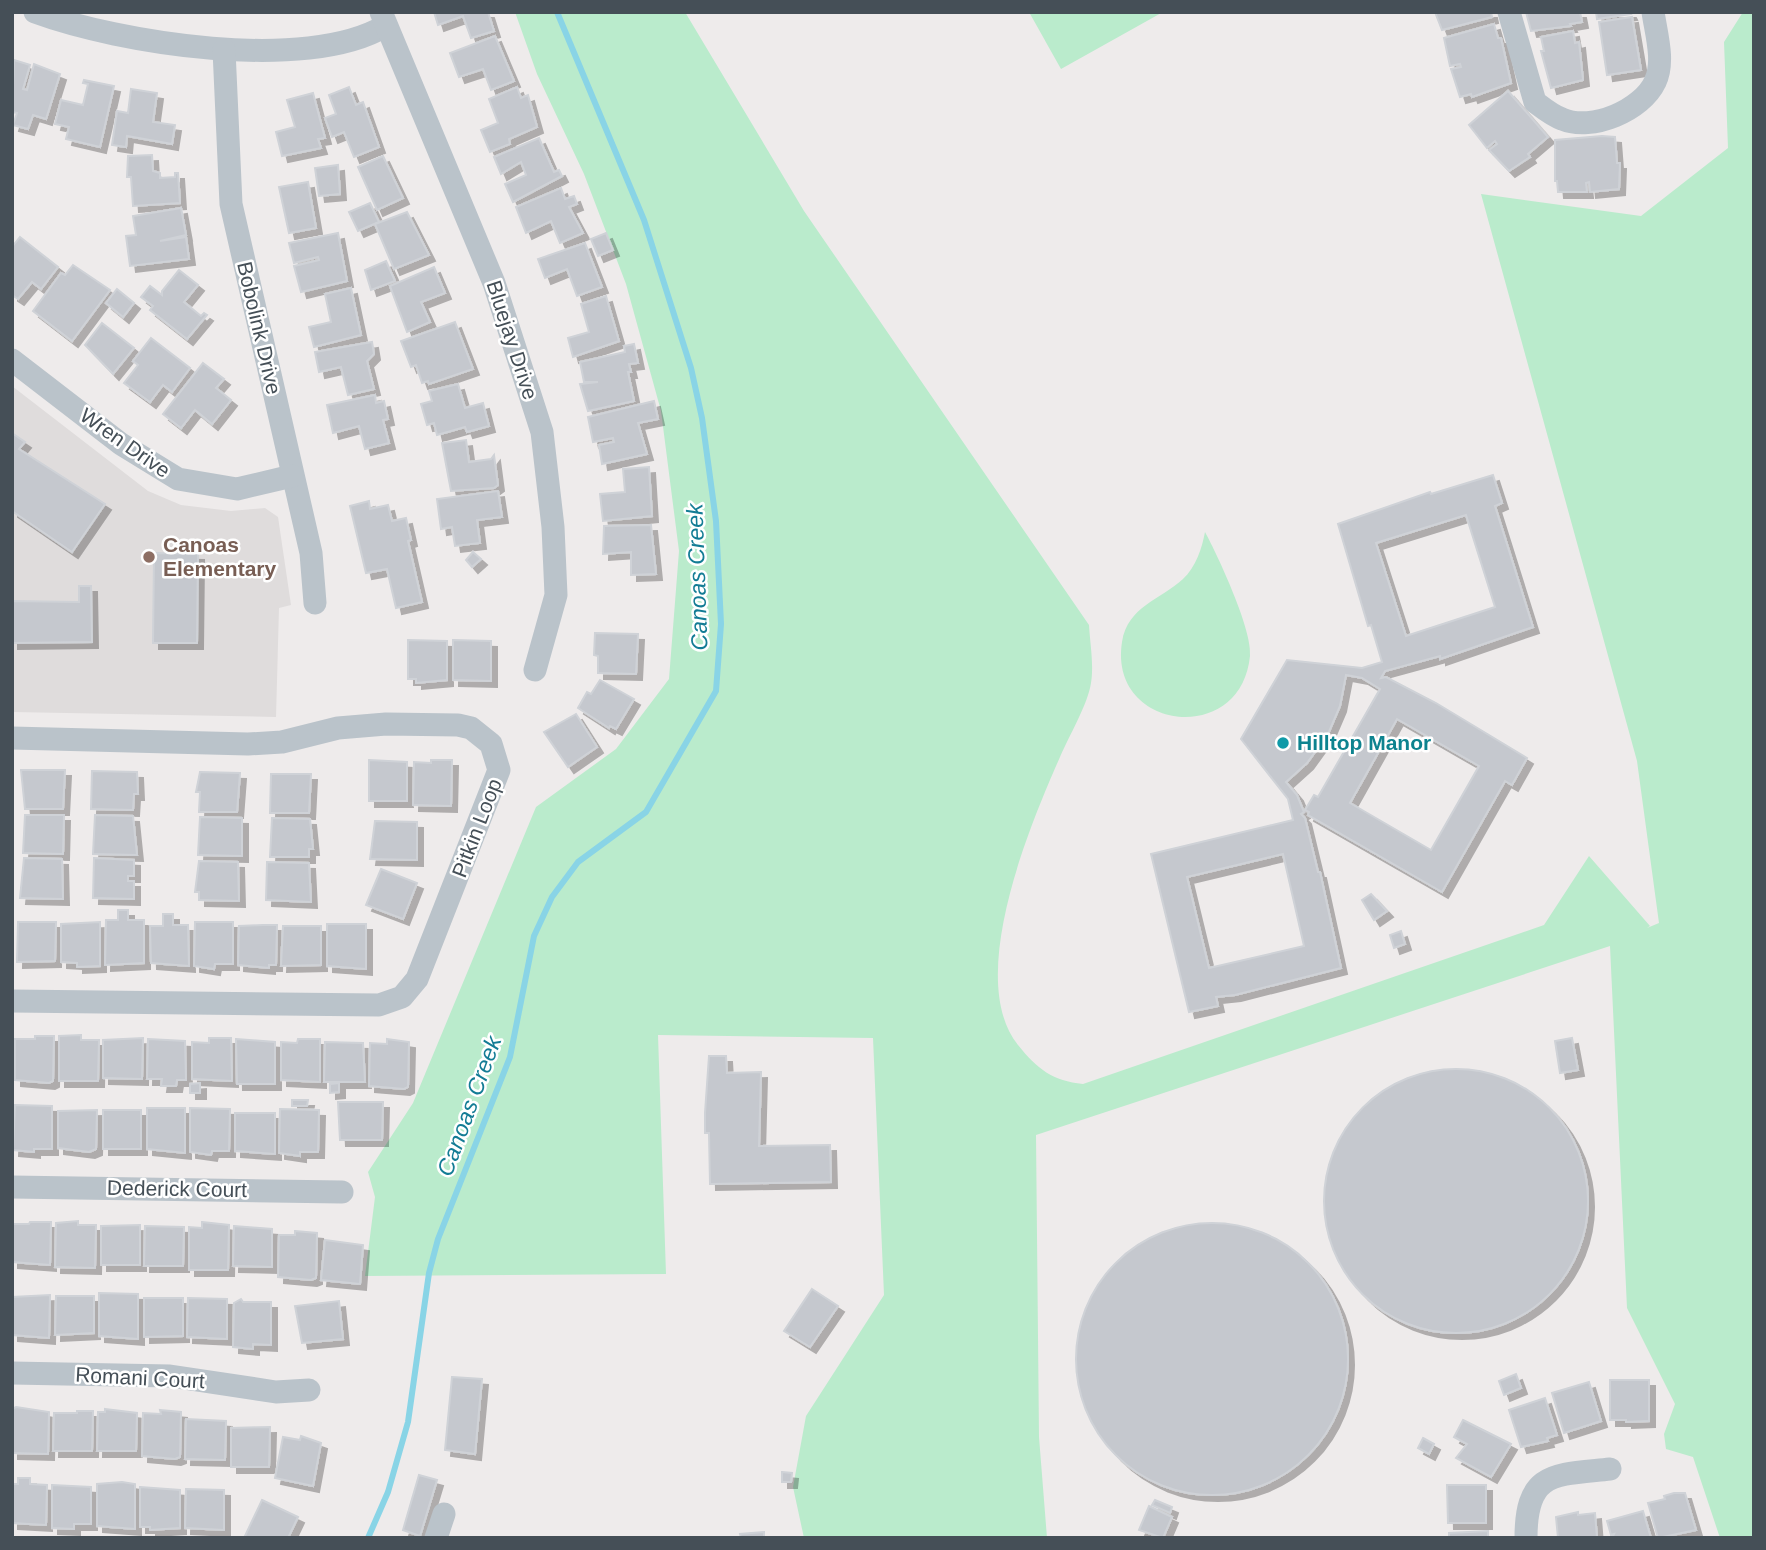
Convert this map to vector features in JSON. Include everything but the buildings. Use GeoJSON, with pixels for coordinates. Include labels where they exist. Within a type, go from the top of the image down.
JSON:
{"type":"FeatureCollection","features":[{"type":"Feature","properties":{"kind":"street"},"geometry":{"type":"LineString","coordinates":[[35,12],[67,24],[162,44],[224,50],[300,47],[364,38],[383,19]]}},
{"type":"Feature","properties":{"kind":"street"},"geometry":{"type":"LineString","coordinates":[[1509,12],[1535,102],[1564,121],[1593,121],[1627,111],[1656,81],[1660,62],[1653,12]]}},
{"type":"Feature","properties":{"kind":"street","name":"Bluejay Drive"},"geometry":{"type":"LineString","coordinates":[[383,19],[494,284],[542,432],[553,527],[555,595],[535,670]]}},
{"type":"Feature","properties":{"kind":"street","name":"Bobolink Drive"},"geometry":{"type":"LineString","coordinates":[[224,50],[231,204],[311,553],[315,603]]}},
{"type":"Feature","properties":{"kind":"street","name":"Wren Drive"},"geometry":{"type":"LineString","coordinates":[[12,360],[121,444],[178,479],[237,489],[292,476]]}},
{"type":"Feature","properties":{"kind":"street","name":"Pitkin Loop"},"geometry":{"type":"LineString","coordinates":[[12,738],[248,744],[282,742],[338,728],[386,724],[457,725],[471,728],[491,744],[499,770],[417,979],[402,997],[379,1005],[12,1000]]}},
{"type":"Feature","properties":{"kind":"street","name":"Dederick Court"},"geometry":{"type":"LineString","coordinates":[[12,1187],[342,1192]]}},
{"type":"Feature","properties":{"kind":"street","name":"Romani Court"},"geometry":{"type":"LineString","coordinates":[[12,1373],[170,1376],[276,1392],[309,1390]]}},
{"type":"Feature","properties":{"kind":"street"},"geometry":{"type":"LineString","coordinates":[[1527,1538],[1526,1513],[1533,1492],[1551,1478],[1610,1469]]}},
{"type":"Feature","properties":{"kind":"street"},"geometry":{"type":"LineString","coordinates":[[436,1538],[444,1514]]}},
{"type":"Feature","properties":{"kind":"shaded area","name":"Canoas Elementary"},"geometry":{"type":"Polygon","coordinates":[[[12,386],[148,491],[181,505],[231,511],[265,508],[278,517],[291,605],[279,608],[276,717],[12,712],[12,386]]]}},
{"type":"Feature","properties":{"kind":"green space"},"geometry":{"type":"Polygon","coordinates":[[[515,12],[685,12],[804,211],[1089,625],[1092,669],[1089,691],[1047,786],[1020,861],[1000,943],[998,982],[1003,1016],[1018,1045],[1039,1067],[1054,1077],[1083,1084],[1544,925],[1589,856],[1650,926],[1647,928],[1659,923],[1637,761],[1481,194],[1641,216],[1728,148],[1724,42],[1743,12],[1754,12],[1754,1538],[1720,1538],[1693,1457],[1666,1449],[1664,1434],[1675,1404],[1627,1308],[1610,946],[1036,1135],[1039,1437],[1047,1538],[804,1538],[793,1487],[806,1416],[884,1295],[873,1038],[658,1035],[666,1274],[365,1276],[375,1197],[368,1172],[413,1103],[536,807],[616,749],[669,679],[679,551],[661,411],[626,284],[584,174],[537,74],[515,12]]]}},
{"type":"Feature","properties":{"kind":"green space"},"geometry":{"type":"Polygon","coordinates":[[[1029,12],[1163,12],[1061,69],[1029,12]]]}},
{"type":"Feature","properties":{"kind":"green space"},"geometry":{"type":"Polygon","coordinates":[[[1205,532],[1241,612],[1250,656],[1241,685],[1224,705],[1202,715],[1177,716],[1154,710],[1135,695],[1123,672],[1122,642],[1125,630],[1138,612],[1188,574],[1198,557],[1205,532]]]}},
{"type":"Feature","properties":{"kind":"waterway","name":"Canoas Creek"},"geometry":{"type":"LineString","coordinates":[[368,1538],[388,1492],[408,1422],[429,1273],[438,1239],[510,1057],[534,936],[552,897],[578,862],[646,812],[716,691],[721,624],[716,521],[702,418],[691,368],[644,220],[557,12]]}},
{"type":"Feature","properties":{"kind":"place","name":"Canoas Elementary"},"geometry":{"type":"Point","coordinates":[149,557]}},
{"type":"Feature","properties":{"kind":"place","name":"Hilltop Manor"},"geometry":{"type":"Point","coordinates":[1283,743]}}]}
